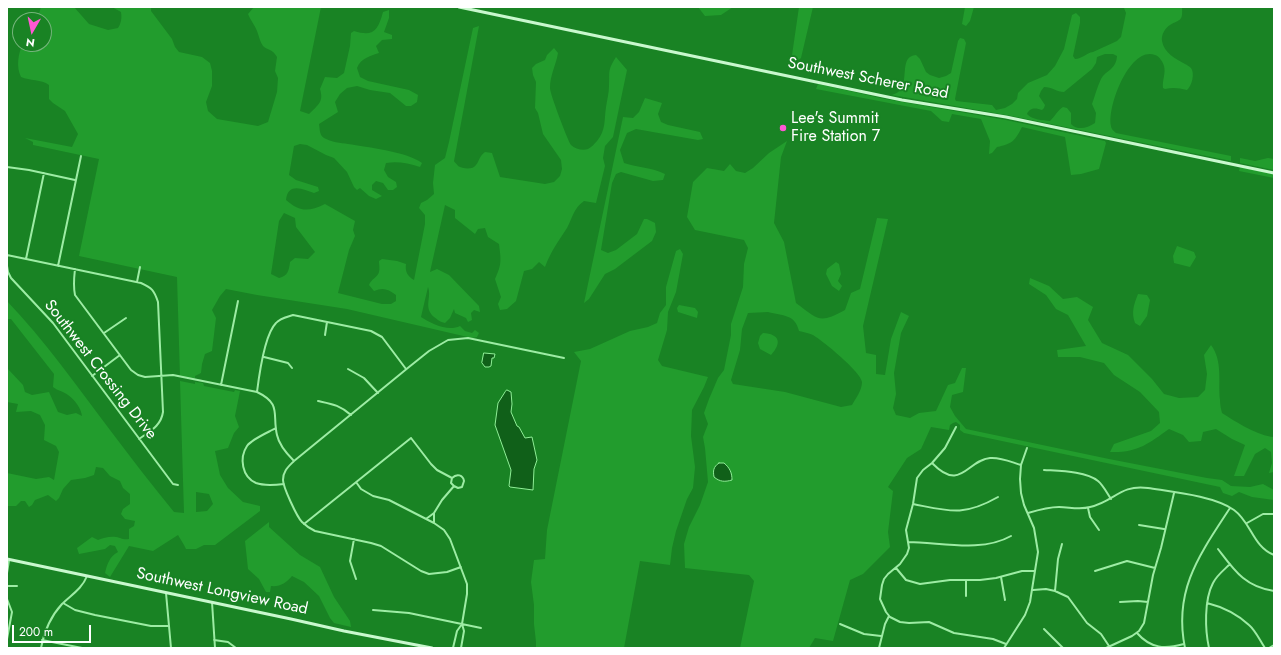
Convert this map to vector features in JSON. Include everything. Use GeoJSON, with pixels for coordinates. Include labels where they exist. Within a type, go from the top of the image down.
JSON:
{"type":"FeatureCollection","features":[{"type":"Feature","properties":{"kind":"main road","name":"Southwest Scherer Road"},"geometry":{"type":"LineString","coordinates":[[459,7],[902,100],[1006,117],[1274,173]]}},
{"type":"Feature","properties":{"kind":"main road","name":"Southwest Longview Road"},"geometry":{"type":"LineString","coordinates":[[8,560],[344,631],[432,648]]}},
{"type":"Feature","properties":{"kind":"street"},"geometry":{"type":"LineString","coordinates":[[58,266],[81,156]]}},
{"type":"Feature","properties":{"kind":"street"},"geometry":{"type":"LineString","coordinates":[[7,167],[75,180]]}},
{"type":"Feature","properties":{"kind":"street"},"geometry":{"type":"LineString","coordinates":[[26,259],[44,173]]}},
{"type":"Feature","properties":{"kind":"street"},"geometry":{"type":"LineString","coordinates":[[7,260],[7,255],[136,282],[150,287],[155,293],[158,302],[163,412],[162,418],[158,425],[139,439]]}},
{"type":"Feature","properties":{"kind":"street","name":"Southwest Crossing Drive"},"geometry":{"type":"LineString","coordinates":[[7,266],[11,278],[53,324],[173,484],[178,486]]}},
{"type":"Feature","properties":{"kind":"street"},"geometry":{"type":"LineString","coordinates":[[136,282],[140,267]]}},
{"type":"Feature","properties":{"kind":"street"},"geometry":{"type":"LineString","coordinates":[[75,269],[73,280],[75,295],[130,370],[145,377],[174,376],[257,392],[269,399],[274,406],[276,415],[276,435],[279,442],[294,461]]}},
{"type":"Feature","properties":{"kind":"street"},"geometry":{"type":"LineString","coordinates":[[221,385],[238,301]]}},
{"type":"Feature","properties":{"kind":"street"},"geometry":{"type":"LineString","coordinates":[[257,392],[269,335],[280,319],[293,315],[371,331],[382,337],[406,369]]}},
{"type":"Feature","properties":{"kind":"street"},"geometry":{"type":"LineString","coordinates":[[104,333],[126,318]]}},
{"type":"Feature","properties":{"kind":"street"},"geometry":{"type":"LineString","coordinates":[[325,335],[327,322]]}},
{"type":"Feature","properties":{"kind":"street"},"geometry":{"type":"LineString","coordinates":[[461,567],[447,572],[429,574],[421,571],[381,546],[315,531],[302,522],[285,489],[283,480],[285,469],[406,369],[440,344],[448,340],[468,338],[564,358]]}},
{"type":"Feature","properties":{"kind":"street"},"geometry":{"type":"LineString","coordinates":[[92,376],[120,355]]}},
{"type":"Feature","properties":{"kind":"street"},"geometry":{"type":"LineString","coordinates":[[264,357],[288,363],[292,368]]}},
{"type":"Feature","properties":{"kind":"street"},"geometry":{"type":"LineString","coordinates":[[348,369],[364,378],[378,393]]}},
{"type":"Feature","properties":{"kind":"street"},"geometry":{"type":"LineString","coordinates":[[318,400],[344,408],[351,415]]}},
{"type":"Feature","properties":{"kind":"street"},"geometry":{"type":"LineString","coordinates":[[956,427],[945,448],[932,463],[923,470],[918,478],[906,530],[909,548],[900,564],[884,579],[880,593],[882,605],[889,616],[895,620],[904,622],[922,621],[934,623],[954,633],[993,639],[1006,644]]}},
{"type":"Feature","properties":{"kind":"street"},"geometry":{"type":"LineString","coordinates":[[276,428],[248,445],[243,454],[242,463],[244,472],[255,483],[264,485],[284,484]]}},
{"type":"Feature","properties":{"kind":"street"},"geometry":{"type":"LineString","coordinates":[[304,524],[411,438],[437,470],[452,478]]}},
{"type":"Feature","properties":{"kind":"street"},"geometry":{"type":"LineString","coordinates":[[1004,648],[1026,615],[1030,602],[1038,552],[1034,528],[1024,505],[1021,493],[1021,465],[1027,448]]}},
{"type":"Feature","properties":{"kind":"street"},"geometry":{"type":"LineString","coordinates":[[932,463],[943,473],[951,475],[964,473],[974,465],[989,458],[997,458],[1021,465]]}},
{"type":"Feature","properties":{"kind":"street"},"geometry":{"type":"LineString","coordinates":[[1044,470],[1070,472],[1090,476],[1099,482],[1111,499]]}},
{"type":"Feature","properties":{"kind":"street"},"geometry":{"type":"LineString","coordinates":[[457,475],[463,477],[464,483],[462,487],[458,488],[454,486],[451,482],[452,478],[457,475]]}},
{"type":"Feature","properties":{"kind":"street"},"geometry":{"type":"LineString","coordinates":[[356,482],[361,489],[373,496],[389,500],[434,523],[444,530],[450,540],[467,584],[467,594],[462,624],[464,632],[461,648]]}},
{"type":"Feature","properties":{"kind":"street"},"geometry":{"type":"LineString","coordinates":[[426,519],[434,513],[442,500],[454,486]]}},
{"type":"Feature","properties":{"kind":"street"},"geometry":{"type":"LineString","coordinates":[[1028,513],[1050,508],[1088,508],[1103,503],[1122,491],[1134,487],[1148,488],[1214,501],[1230,508],[1246,523],[1259,545],[1266,552],[1274,555]]}},
{"type":"Feature","properties":{"kind":"street"},"geometry":{"type":"LineString","coordinates":[[1106,648],[1137,633],[1144,623],[1164,529],[1174,493]]}},
{"type":"Feature","properties":{"kind":"street"},"geometry":{"type":"LineString","coordinates":[[913,504],[949,511],[960,511],[972,509],[998,497]]}},
{"type":"Feature","properties":{"kind":"street"},"geometry":{"type":"LineString","coordinates":[[1088,508],[1090,517],[1099,530]]}},
{"type":"Feature","properties":{"kind":"street"},"geometry":{"type":"LineString","coordinates":[[1186,648],[1182,626],[1184,596],[1188,582],[1193,568],[1204,547],[1230,508]]}},
{"type":"Feature","properties":{"kind":"street"},"geometry":{"type":"LineString","coordinates":[[434,513],[434,523]]}},
{"type":"Feature","properties":{"kind":"street"},"geometry":{"type":"LineString","coordinates":[[1246,523],[1264,514],[1274,514]]}},
{"type":"Feature","properties":{"kind":"street"},"geometry":{"type":"LineString","coordinates":[[1139,525],[1164,529]]}},
{"type":"Feature","properties":{"kind":"street"},"geometry":{"type":"LineString","coordinates":[[908,542],[961,546],[1004,540],[1011,536]]}},
{"type":"Feature","properties":{"kind":"street"},"geometry":{"type":"LineString","coordinates":[[354,539],[350,561],[356,579]]}},
{"type":"Feature","properties":{"kind":"street"},"geometry":{"type":"LineString","coordinates":[[1055,590],[1058,558],[1062,544]]}},
{"type":"Feature","properties":{"kind":"street"},"geometry":{"type":"LineString","coordinates":[[1218,549],[1244,580],[1274,592]]}},
{"type":"Feature","properties":{"kind":"street"},"geometry":{"type":"LineString","coordinates":[[7,573],[8,560]]}},
{"type":"Feature","properties":{"kind":"street"},"geometry":{"type":"LineString","coordinates":[[1095,571],[1127,562],[1155,568]]}},
{"type":"Feature","properties":{"kind":"street"},"geometry":{"type":"LineString","coordinates":[[1209,648],[1206,626],[1209,592],[1219,574],[1230,564]]}},
{"type":"Feature","properties":{"kind":"street"},"geometry":{"type":"LineString","coordinates":[[896,568],[906,580],[920,584],[950,580],[1001,577],[1022,571],[1034,571]]}},
{"type":"Feature","properties":{"kind":"street"},"geometry":{"type":"LineString","coordinates":[[40,648],[50,621],[56,611],[81,587],[86,576]]}},
{"type":"Feature","properties":{"kind":"street"},"geometry":{"type":"LineString","coordinates":[[1001,577],[1005,600]]}},
{"type":"Feature","properties":{"kind":"street"},"geometry":{"type":"LineString","coordinates":[[966,580],[966,596]]}},
{"type":"Feature","properties":{"kind":"street"},"geometry":{"type":"LineString","coordinates":[[7,586],[17,586]]}},
{"type":"Feature","properties":{"kind":"street"},"geometry":{"type":"LineString","coordinates":[[1032,590],[1055,590],[1068,597],[1087,623],[1101,634],[1109,646]]}},
{"type":"Feature","properties":{"kind":"street"},"geometry":{"type":"LineString","coordinates":[[166,593],[170,648]]}},
{"type":"Feature","properties":{"kind":"street"},"geometry":{"type":"LineString","coordinates":[[7,598],[12,612],[7,638]]}},
{"type":"Feature","properties":{"kind":"street"},"geometry":{"type":"LineString","coordinates":[[212,602],[215,648]]}},
{"type":"Feature","properties":{"kind":"street"},"geometry":{"type":"LineString","coordinates":[[1120,602],[1148,602]]}},
{"type":"Feature","properties":{"kind":"street"},"geometry":{"type":"LineString","coordinates":[[63,603],[75,610],[95,615],[151,626],[168,626]]}},
{"type":"Feature","properties":{"kind":"street"},"geometry":{"type":"LineString","coordinates":[[1207,603],[1230,611],[1250,625],[1266,648]]}},
{"type":"Feature","properties":{"kind":"street"},"geometry":{"type":"LineString","coordinates":[[373,610],[409,613],[482,628]]}},
{"type":"Feature","properties":{"kind":"street"},"geometry":{"type":"LineString","coordinates":[[879,648],[881,636],[889,616]]}},
{"type":"Feature","properties":{"kind":"street"},"geometry":{"type":"LineString","coordinates":[[454,648],[457,631],[462,624]]}},
{"type":"Feature","properties":{"kind":"street"},"geometry":{"type":"LineString","coordinates":[[840,624],[864,634],[881,636]]}},
{"type":"Feature","properties":{"kind":"street"},"geometry":{"type":"LineString","coordinates":[[1044,628],[1063,648]]}},
{"type":"Feature","properties":{"kind":"street"},"geometry":{"type":"LineString","coordinates":[[1137,633],[1147,643],[1157,647],[1165,648],[1185,644]]}},
{"type":"Feature","properties":{"kind":"street"},"geometry":{"type":"LineString","coordinates":[[42,640],[82,648]]}},
{"type":"Feature","properties":{"kind":"street"},"geometry":{"type":"LineString","coordinates":[[214,640],[228,642],[236,648]]}},
{"type":"Feature","properties":{"kind":"street"},"geometry":{"type":"LineString","coordinates":[[1269,648],[1274,645]]}},
{"type":"Feature","properties":{"kind":"shaded area"},"geometry":{"type":"Polygon","coordinates":[[[41,7],[74,7],[89,24],[108,30],[118,28],[121,21],[121,12],[112,7],[151,7],[151,11],[172,39],[179,52],[202,57],[210,63],[212,71],[212,86],[206,102],[208,111],[217,119],[258,126],[268,122],[277,92],[278,78],[275,71],[277,57],[272,51],[263,46],[248,14],[254,7],[321,7],[300,111],[309,114],[321,100],[320,89],[325,77],[337,78],[344,73],[350,46],[351,33],[354,31],[360,33],[370,33],[374,31],[379,24],[383,12],[389,10],[389,18],[384,32],[392,35],[392,39],[382,40],[376,46],[379,53],[369,56],[363,60],[357,68],[360,77],[368,81],[409,90],[418,95],[417,102],[411,106],[406,106],[390,93],[370,90],[357,86],[347,88],[340,94],[335,102],[338,112],[319,124],[320,132],[324,138],[333,141],[387,150],[416,159],[422,163],[420,167],[403,163],[386,163],[384,170],[388,177],[396,182],[397,187],[393,190],[388,190],[383,183],[376,181],[372,185],[372,190],[382,196],[376,199],[369,196],[360,188],[357,190],[347,172],[334,158],[307,145],[300,144],[294,146],[289,175],[296,180],[318,187],[319,191],[314,193],[297,188],[293,189],[287,194],[286,200],[296,207],[304,210],[325,204],[355,221],[353,230],[355,236],[349,250],[338,293],[382,304],[391,304],[396,301],[396,295],[385,289],[374,291],[369,285],[378,274],[379,261],[382,259],[406,264],[407,273],[414,280],[425,224],[425,215],[419,208],[421,203],[434,194],[433,183],[435,165],[445,158],[473,28],[479,26],[454,161],[462,168],[475,167],[485,152],[492,153],[500,177],[545,184],[554,182],[560,176],[562,169],[561,160],[543,134],[538,113],[535,108],[536,82],[532,68],[536,64],[545,60],[547,55],[554,48],[558,53],[551,79],[551,92],[559,117],[571,145],[577,149],[584,150],[592,146],[602,133],[609,91],[611,65],[616,57],[627,70],[613,137],[605,146],[603,158],[605,166],[596,203],[584,201],[578,207],[567,228],[552,251],[545,267],[539,262],[532,269],[524,271],[516,301],[507,309],[500,310],[498,304],[501,297],[495,279],[500,262],[499,244],[488,237],[485,228],[478,229],[475,234],[455,218],[455,210],[445,205],[430,272],[437,269],[449,275],[479,306],[480,312],[474,310],[471,313],[472,320],[468,322],[466,318],[455,313],[454,309],[450,318],[445,323],[440,321],[434,317],[429,310],[428,287],[421,317],[435,325],[445,328],[455,328],[460,326],[465,331],[472,333],[475,330],[479,333],[477,337],[472,338],[347,309],[226,289],[212,310],[216,318],[212,351],[205,354],[201,373],[195,376],[195,380],[180,377],[177,277],[79,256],[99,159],[33,145],[33,142],[25,138],[72,147],[78,134],[65,111],[49,99],[49,85],[43,82],[21,77],[18,69],[20,52],[52,52],[52,12],[39,12],[41,7]],[[284,213],[279,221],[271,274],[279,278],[286,274],[290,262],[295,258],[308,259],[315,252],[296,227],[295,218],[284,213]]]}},
{"type":"Feature","properties":{"kind":"shaded area"},"geometry":{"type":"Polygon","coordinates":[[[698,7],[733,7],[721,15],[705,16],[698,7]]]}},
{"type":"Feature","properties":{"kind":"shaded area"},"geometry":{"type":"Polygon","coordinates":[[[799,7],[813,7],[801,58],[795,63],[791,62],[799,7]]]}},
{"type":"Feature","properties":{"kind":"shaded area"},"geometry":{"type":"Polygon","coordinates":[[[965,7],[974,7],[970,21],[966,26],[962,24],[965,7]]]}},
{"type":"Feature","properties":{"kind":"shaded area"},"geometry":{"type":"Polygon","coordinates":[[[1121,7],[1182,7],[1181,18],[1166,28],[1162,41],[1165,49],[1171,55],[1191,68],[1193,76],[1187,90],[1176,88],[1165,89],[1163,88],[1163,63],[1159,58],[1155,55],[1146,55],[1137,59],[1129,68],[1117,92],[1111,117],[1112,129],[1116,133],[1231,156],[1231,161],[1012,116],[892,95],[896,94],[903,86],[906,64],[911,56],[916,55],[920,59],[926,72],[930,75],[939,78],[951,73],[960,38],[964,39],[966,43],[955,99],[956,101],[992,105],[996,110],[1005,108],[1017,99],[1018,93],[1028,83],[1047,75],[1055,66],[1064,49],[1072,15],[1076,13],[1080,17],[1073,56],[1075,59],[1117,41],[1121,37],[1126,13],[1124,8],[1121,7]],[[1105,54],[1097,57],[1096,63],[1092,69],[1064,92],[1044,87],[1039,96],[1045,105],[1044,108],[1042,110],[1031,109],[1027,114],[1035,119],[1050,121],[1063,107],[1067,108],[1071,113],[1071,124],[1077,128],[1083,128],[1095,123],[1096,113],[1092,104],[1101,79],[1115,64],[1117,56],[1113,54],[1105,54]]]}},
{"type":"Feature","properties":{"kind":"shaded area"},"geometry":{"type":"Polygon","coordinates":[[[818,84],[885,99],[1006,120],[1105,141],[1106,143],[1099,169],[1071,175],[1065,137],[1022,127],[1017,136],[1010,143],[997,147],[992,153],[989,154],[990,141],[981,119],[952,114],[949,122],[942,121],[931,111],[816,89],[818,84]]]}},
{"type":"Feature","properties":{"kind":"shaded area"},"geometry":{"type":"Polygon","coordinates":[[[645,98],[662,103],[658,114],[661,122],[700,132],[703,139],[698,140],[636,129],[627,133],[620,150],[624,163],[655,170],[665,174],[663,180],[653,181],[621,172],[616,174],[612,183],[601,250],[608,253],[616,250],[637,234],[644,219],[655,223],[656,232],[652,241],[615,269],[605,274],[589,299],[584,303],[623,117],[633,118],[639,112],[645,98]]]}},
{"type":"Feature","properties":{"kind":"shaded area"},"geometry":{"type":"Polygon","coordinates":[[[787,141],[781,157],[774,223],[784,242],[796,303],[815,316],[819,318],[830,317],[845,310],[851,293],[860,289],[877,218],[888,219],[863,326],[866,353],[876,355],[876,374],[885,375],[891,339],[901,312],[909,316],[901,333],[894,373],[896,394],[893,408],[896,415],[910,418],[919,413],[936,411],[948,385],[955,383],[962,368],[966,368],[963,392],[952,395],[950,407],[955,416],[966,429],[1109,459],[1222,480],[1231,486],[1250,487],[1263,484],[1274,490],[1274,500],[1252,497],[1239,492],[1232,496],[1223,493],[1220,487],[964,433],[960,430],[960,425],[956,422],[950,425],[949,430],[931,427],[921,449],[907,458],[888,487],[893,491],[888,532],[890,547],[863,574],[850,580],[833,641],[815,638],[809,648],[740,648],[754,581],[749,575],[685,568],[684,544],[689,527],[700,505],[708,482],[703,437],[708,424],[704,413],[718,378],[724,370],[731,335],[731,324],[743,287],[744,264],[748,248],[744,240],[695,230],[687,217],[693,182],[707,168],[724,171],[730,164],[736,171],[745,173],[753,168],[769,153],[787,141]],[[768,312],[748,313],[742,329],[740,350],[731,380],[733,384],[785,392],[841,407],[852,405],[862,385],[860,377],[855,371],[818,338],[811,334],[799,331],[795,321],[783,315],[768,312]]]}},
{"type":"Feature","properties":{"kind":"shaded area"},"geometry":{"type":"Polygon","coordinates":[[[1240,158],[1255,161],[1268,158],[1274,159],[1274,170],[1240,163],[1240,158]]]}},
{"type":"Feature","properties":{"kind":"shaded area"},"geometry":{"type":"Polygon","coordinates":[[[1240,167],[1274,174],[1274,178],[1239,171],[1240,167]]]}},
{"type":"Feature","properties":{"kind":"shaded area"},"geometry":{"type":"Polygon","coordinates":[[[1177,246],[1194,252],[1196,257],[1190,267],[1174,263],[1173,256],[1177,246]]]}},
{"type":"Feature","properties":{"kind":"shaded area"},"geometry":{"type":"Polygon","coordinates":[[[680,249],[683,254],[676,292],[668,312],[667,330],[658,360],[662,366],[708,377],[692,410],[691,436],[695,467],[693,488],[687,499],[676,531],[670,565],[640,561],[624,648],[536,648],[534,605],[531,582],[534,560],[545,559],[547,530],[581,361],[574,352],[590,349],[630,331],[648,327],[657,323],[660,313],[666,305],[666,287],[676,251],[680,249]]]}},
{"type":"Feature","properties":{"kind":"shaded area"},"geometry":{"type":"Polygon","coordinates":[[[836,262],[839,264],[841,274],[838,281],[842,286],[839,291],[832,286],[826,274],[827,269],[836,262]]]}},
{"type":"Feature","properties":{"kind":"shaded area"},"geometry":{"type":"Polygon","coordinates":[[[1030,278],[1049,286],[1063,299],[1077,297],[1093,307],[1088,320],[1102,343],[1128,355],[1152,379],[1164,394],[1179,398],[1198,397],[1205,390],[1207,374],[1204,355],[1211,345],[1215,351],[1219,365],[1220,402],[1222,413],[1254,431],[1274,437],[1274,472],[1269,473],[1272,463],[1271,452],[1265,448],[1255,454],[1244,476],[1234,476],[1245,445],[1216,429],[1203,432],[1201,441],[1189,442],[1183,435],[1169,429],[1155,439],[1135,449],[1110,452],[1114,444],[1151,431],[1160,423],[1159,412],[1140,392],[1114,375],[1104,363],[1080,357],[1058,357],[1057,350],[1086,346],[1068,315],[1056,309],[1046,295],[1029,284],[1030,278]]]}},
{"type":"Feature","properties":{"kind":"shaded area"},"geometry":{"type":"Polygon","coordinates":[[[1138,294],[1147,295],[1150,300],[1147,316],[1140,326],[1135,323],[1133,315],[1134,305],[1138,294]]]}},
{"type":"Feature","properties":{"kind":"shaded area"},"geometry":{"type":"Polygon","coordinates":[[[7,301],[48,348],[174,512],[184,513],[180,381],[195,384],[195,382],[203,383],[204,386],[234,392],[235,390],[240,391],[235,416],[239,427],[234,433],[228,448],[215,451],[220,475],[228,488],[243,502],[260,506],[260,511],[215,545],[204,545],[196,549],[186,549],[178,535],[153,551],[129,546],[110,577],[105,573],[109,561],[118,552],[115,546],[110,545],[105,549],[79,554],[77,548],[92,537],[98,540],[111,537],[129,539],[129,529],[134,526],[135,521],[125,519],[121,514],[123,509],[130,504],[130,494],[123,488],[120,481],[110,476],[103,468],[96,467],[94,475],[71,480],[63,489],[56,501],[48,495],[35,500],[29,507],[25,501],[21,501],[16,506],[7,506],[7,473],[36,479],[49,477],[54,480],[59,452],[56,446],[44,440],[45,425],[40,415],[31,411],[16,412],[18,404],[7,402],[7,368],[23,385],[25,392],[32,395],[49,392],[58,412],[67,415],[76,413],[82,416],[79,407],[73,399],[53,387],[54,374],[11,319],[7,319],[7,301]],[[196,492],[196,512],[207,511],[213,504],[209,494],[196,492]]]}},
{"type":"Feature","properties":{"kind":"shaded area"},"geometry":{"type":"Polygon","coordinates":[[[679,305],[695,308],[698,312],[697,318],[678,312],[677,308],[679,305]]]}},
{"type":"Feature","properties":{"kind":"shaded area"},"geometry":{"type":"Polygon","coordinates":[[[763,333],[773,335],[778,340],[777,347],[771,355],[760,349],[758,343],[760,336],[763,333]]]}},
{"type":"Feature","properties":{"kind":"shaded area"},"geometry":{"type":"Polygon","coordinates":[[[484,353],[495,354],[494,358],[492,358],[491,366],[489,367],[485,367],[482,363],[484,353]]]}},
{"type":"Feature","properties":{"kind":"shaded area"},"geometry":{"type":"Polygon","coordinates":[[[507,390],[511,392],[511,412],[517,426],[525,438],[532,437],[537,460],[534,469],[533,490],[509,486],[511,470],[495,425],[498,403],[507,390]]]}},
{"type":"Feature","properties":{"kind":"shaded area"},"geometry":{"type":"Polygon","coordinates":[[[719,463],[724,463],[728,467],[732,480],[723,481],[714,477],[714,469],[719,463]]]}},
{"type":"Feature","properties":{"kind":"shaded area"},"geometry":{"type":"Polygon","coordinates":[[[269,522],[269,527],[300,555],[320,567],[334,597],[350,621],[351,627],[334,623],[319,596],[304,582],[292,576],[283,584],[271,586],[270,592],[266,592],[259,579],[248,569],[245,541],[269,522]]]}},
{"type":"Feature","properties":{"kind":"place","name":"Lee's Summit Fire Station 7"},"geometry":{"type":"Point","coordinates":[783,128]}}]}
